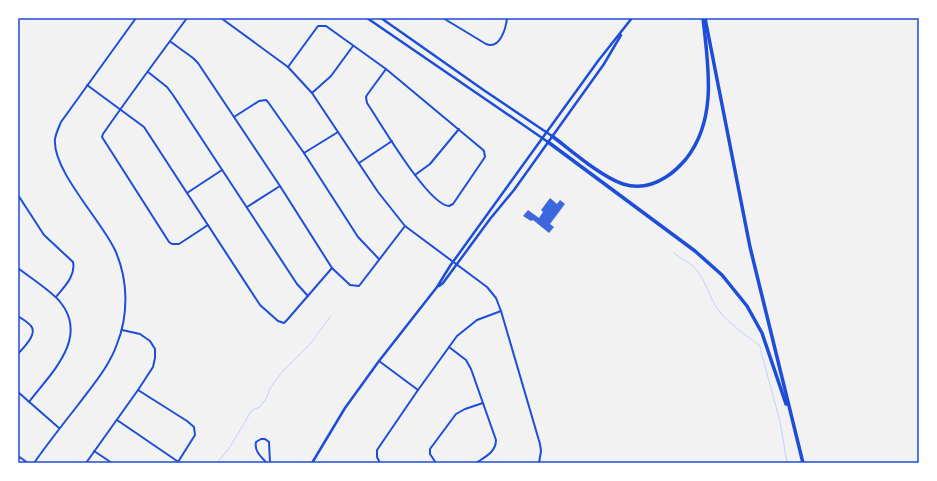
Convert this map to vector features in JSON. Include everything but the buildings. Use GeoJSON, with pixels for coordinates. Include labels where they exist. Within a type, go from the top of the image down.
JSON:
{"type":"FeatureCollection","features":[{"type":"Feature","properties":{"kind":"highway"},"geometry":{"type":"LineString","coordinates":[[552,136],[610,178],[624,184],[635,187],[647,186],[657,183],[669,176],[680,166],[691,152],[700,138],[705,122],[709,79],[704,18]]}},
{"type":"Feature","properties":{"kind":"highway"},"geometry":{"type":"LineString","coordinates":[[704,18],[750,247],[803,463]]}},
{"type":"Feature","properties":{"kind":"highway"},"geometry":{"type":"LineString","coordinates":[[548,142],[695,251],[722,275],[747,306],[762,333],[794,427]]}},
{"type":"Feature","properties":{"kind":"main road"},"geometry":{"type":"LineString","coordinates":[[368,18],[548,142]]}},
{"type":"Feature","properties":{"kind":"main road"},"geometry":{"type":"LineString","coordinates":[[381,18],[552,136]]}},
{"type":"Feature","properties":{"kind":"main road"},"geometry":{"type":"LineString","coordinates":[[437,287],[443,283],[490,219],[514,190],[604,64],[632,18]]}},
{"type":"Feature","properties":{"kind":"main road"},"geometry":{"type":"LineString","coordinates":[[312,463],[345,408],[379,361],[437,287],[439,282],[598,60],[625,28]]}},
{"type":"Feature","properties":{"kind":"street"},"geometry":{"type":"LineString","coordinates":[[34,463],[59,428],[102,374],[117,344],[122,330],[125,316],[126,297],[121,267],[115,249],[63,170],[58,158],[56,135],[61,122],[136,18]]}},
{"type":"Feature","properties":{"kind":"street"},"geometry":{"type":"LineString","coordinates":[[187,18],[171,42],[120,109],[103,134],[103,140],[169,242],[172,244],[179,244],[208,225]]}},
{"type":"Feature","properties":{"kind":"street"},"geometry":{"type":"LineString","coordinates":[[222,18],[288,67],[312,93],[378,192],[405,226],[492,292],[501,311],[540,444],[541,451],[539,463]]}},
{"type":"Feature","properties":{"kind":"street"},"geometry":{"type":"LineString","coordinates":[[443,18],[486,44],[492,46],[496,44],[504,32],[507,18]]}},
{"type":"Feature","properties":{"kind":"street"},"geometry":{"type":"LineString","coordinates":[[288,67],[318,26],[326,26],[386,69],[459,129],[484,151],[485,154],[453,204],[449,206],[441,203],[414,175],[366,100],[367,95],[386,69]]}},
{"type":"Feature","properties":{"kind":"street"},"geometry":{"type":"LineString","coordinates":[[171,42],[198,63],[280,186],[332,268],[350,285],[359,286],[405,226]]}},
{"type":"Feature","properties":{"kind":"street"},"geometry":{"type":"LineString","coordinates":[[312,93],[330,76],[353,46]]}},
{"type":"Feature","properties":{"kind":"street"},"geometry":{"type":"LineString","coordinates":[[148,72],[167,87],[173,95],[297,284],[308,296]]}},
{"type":"Feature","properties":{"kind":"street"},"geometry":{"type":"LineString","coordinates":[[87,85],[144,128],[260,305],[278,321],[284,323],[332,268]]}},
{"type":"Feature","properties":{"kind":"street"},"geometry":{"type":"LineString","coordinates":[[234,117],[259,101],[266,100],[304,153],[358,236],[379,259]]}},
{"type":"Feature","properties":{"kind":"street"},"geometry":{"type":"LineString","coordinates":[[414,175],[430,164],[459,129]]}},
{"type":"Feature","properties":{"kind":"street"},"geometry":{"type":"LineString","coordinates":[[304,153],[338,132]]}},
{"type":"Feature","properties":{"kind":"street"},"geometry":{"type":"LineString","coordinates":[[359,163],[392,141]]}},
{"type":"Feature","properties":{"kind":"street"},"geometry":{"type":"LineString","coordinates":[[187,193],[222,170]]}},
{"type":"Feature","properties":{"kind":"street"},"geometry":{"type":"LineString","coordinates":[[247,208],[280,186]]}},
{"type":"Feature","properties":{"kind":"street"},"geometry":{"type":"LineString","coordinates":[[18,195],[44,235],[73,262],[74,267],[72,274],[56,297]]}},
{"type":"Feature","properties":{"kind":"street"},"geometry":{"type":"LineString","coordinates":[[18,269],[61,302],[71,325],[69,344],[64,356],[29,402]]}},
{"type":"Feature","properties":{"kind":"street"},"geometry":{"type":"LineString","coordinates":[[380,463],[377,457],[377,450],[449,347],[469,326],[486,316],[501,311]]}},
{"type":"Feature","properties":{"kind":"street"},"geometry":{"type":"LineString","coordinates":[[18,316],[32,326],[33,329],[32,336],[18,354]]}},
{"type":"Feature","properties":{"kind":"street"},"geometry":{"type":"LineString","coordinates":[[86,463],[138,390],[153,367],[156,358],[155,349],[150,341],[140,334],[122,330]]}},
{"type":"Feature","properties":{"kind":"street"},"geometry":{"type":"LineString","coordinates":[[449,347],[469,364],[496,443],[492,452],[476,463]]}},
{"type":"Feature","properties":{"kind":"street"},"geometry":{"type":"LineString","coordinates":[[379,361],[418,390]]}},
{"type":"Feature","properties":{"kind":"street"},"geometry":{"type":"LineString","coordinates":[[117,420],[179,462],[195,435],[194,427],[138,390]]}},
{"type":"Feature","properties":{"kind":"street"},"geometry":{"type":"LineString","coordinates":[[18,392],[59,428]]}},
{"type":"Feature","properties":{"kind":"street"},"geometry":{"type":"LineString","coordinates":[[436,463],[430,454],[430,449],[456,414],[465,409],[483,403]]}},
{"type":"Feature","properties":{"kind":"street"},"geometry":{"type":"LineString","coordinates":[[266,463],[255,448],[256,442],[261,439],[265,439],[269,442],[270,463]]}},
{"type":"Feature","properties":{"kind":"street"},"geometry":{"type":"LineString","coordinates":[[94,451],[112,463]]}},
{"type":"Feature","properties":{"kind":"street"},"geometry":{"type":"LineString","coordinates":[[18,456],[28,463]]}},
{"type":"Feature","properties":{"kind":"waterway"},"geometry":{"type":"LineString","coordinates":[[674,253],[692,265],[697,271],[715,305],[724,317],[760,346],[780,421],[787,463]]}},
{"type":"Feature","properties":{"kind":"waterway"},"geometry":{"type":"LineString","coordinates":[[217,463],[230,447],[252,410],[260,407],[267,397],[270,388],[283,371],[310,344],[331,316]]}}]}
